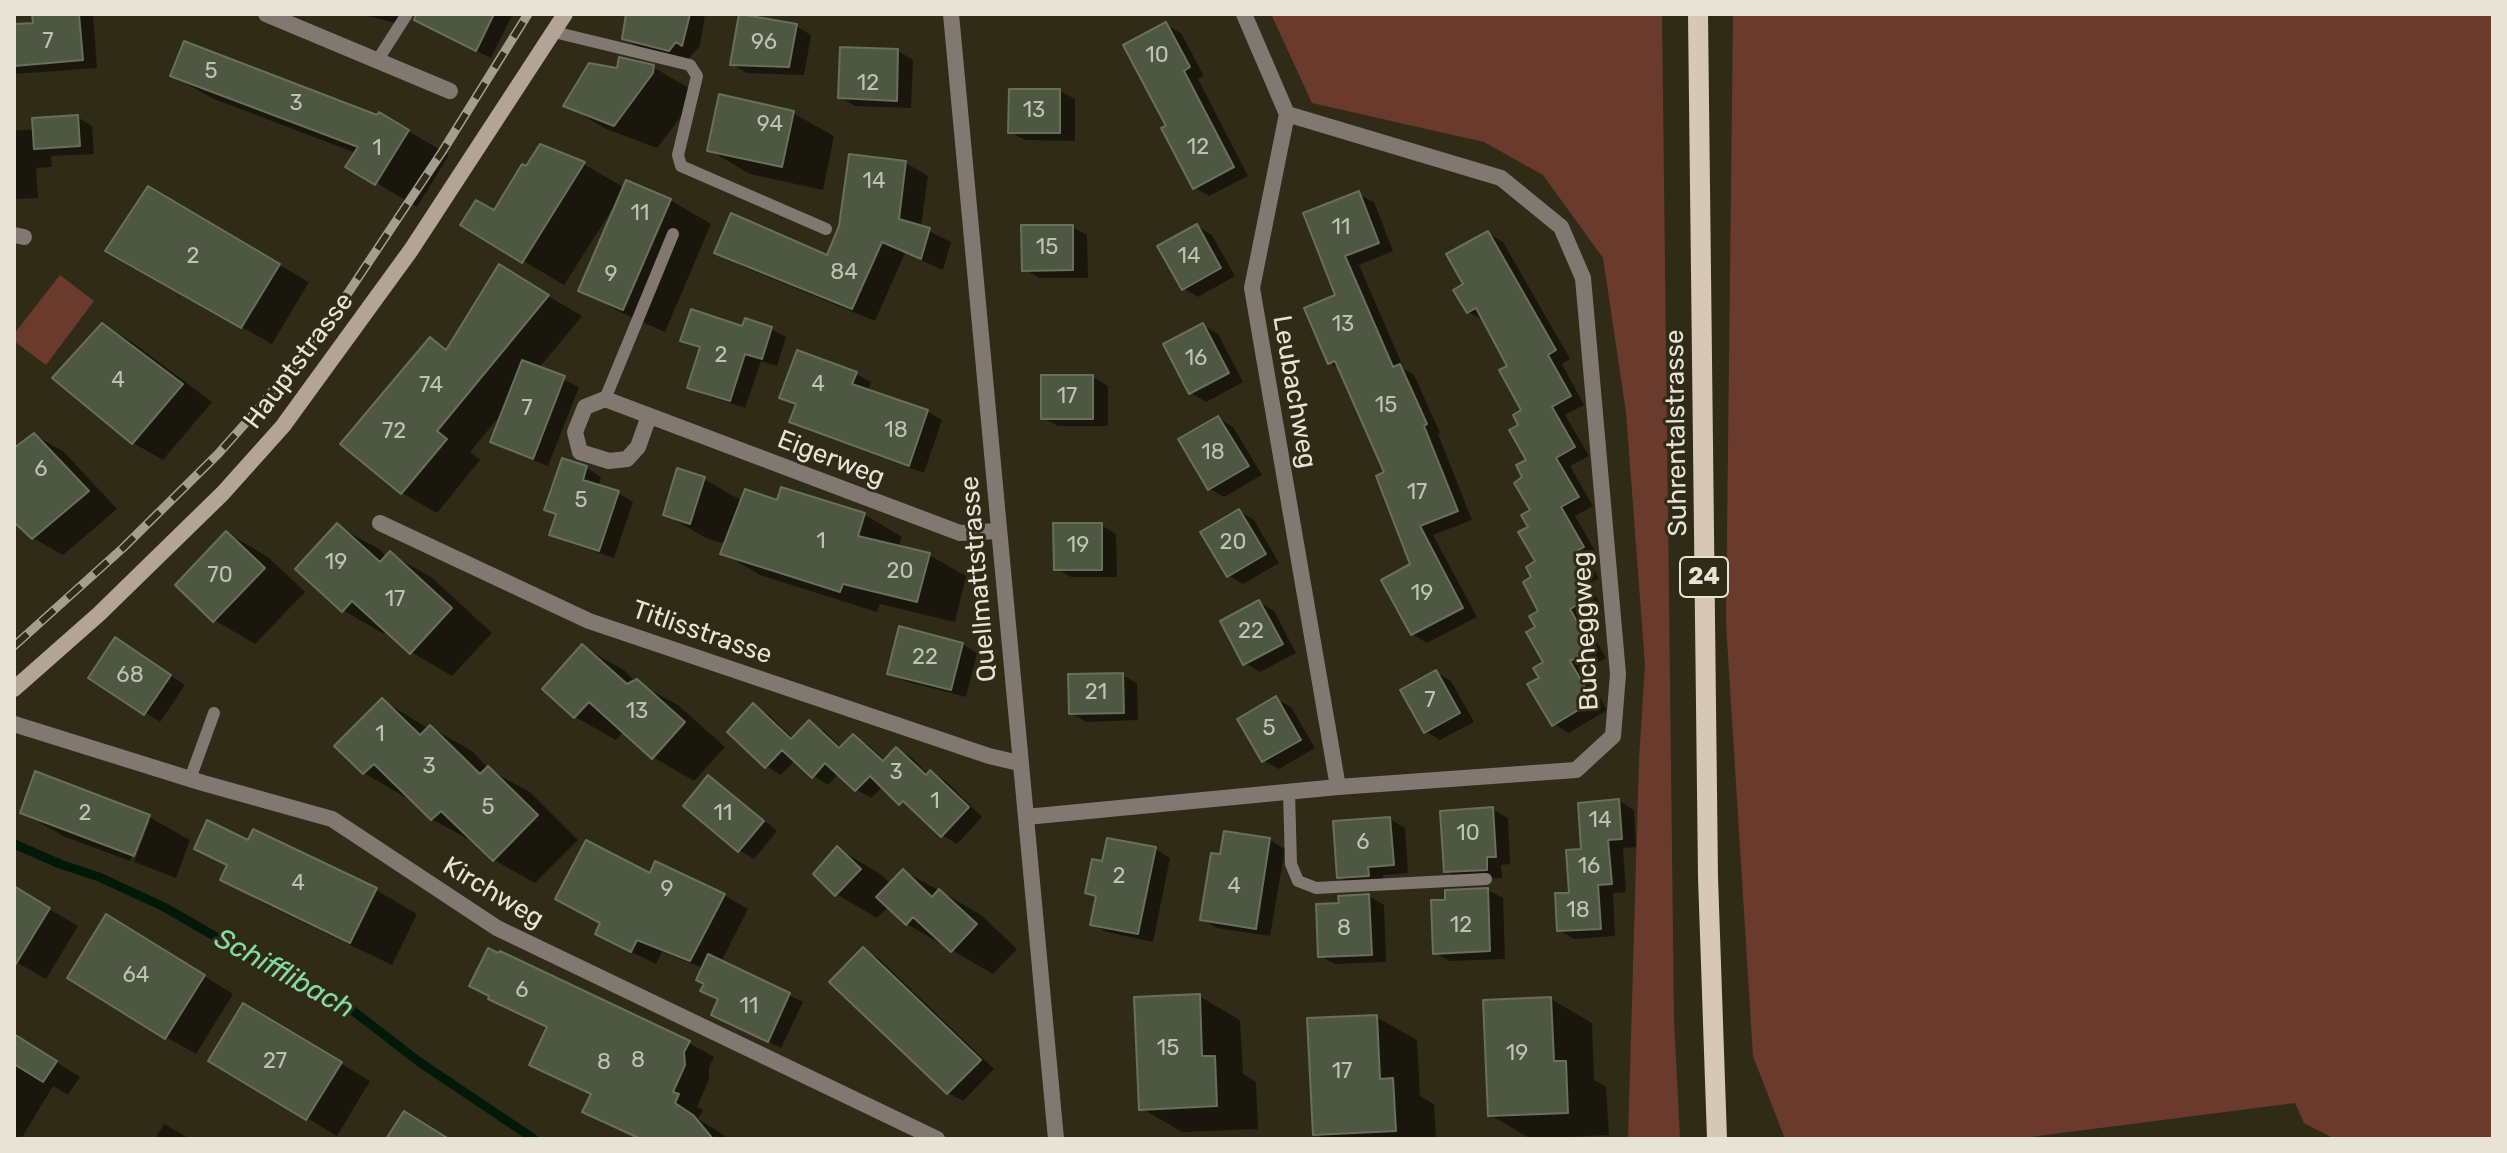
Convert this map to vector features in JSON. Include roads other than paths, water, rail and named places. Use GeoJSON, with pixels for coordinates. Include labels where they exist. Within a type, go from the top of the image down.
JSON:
{"type":"FeatureCollection","features":[{"type":"Feature","properties":{"kind":"main road","name":"Hauptstrasse"},"geometry":{"type":"LineString","coordinates":[[14,689],[99,614],[223,493],[283,426],[411,250],[565,14]]}},
{"type":"Feature","properties":{"kind":"main road","name":"Suhrentalstrasse"},"geometry":{"type":"LineString","coordinates":[[1698,14],[1708,877],[1717,1139]]}},
{"type":"Feature","properties":{"kind":"street"},"geometry":{"type":"LineString","coordinates":[[266,14],[450,91]]}},
{"type":"Feature","properties":{"kind":"street","name":"Quellmattstrasse"},"geometry":{"type":"LineString","coordinates":[[951,14],[1056,1139]]}},
{"type":"Feature","properties":{"kind":"street"},"geometry":{"type":"LineString","coordinates":[[1244,14],[1287,114]]}},
{"type":"Feature","properties":{"kind":"street","name":"Bucheggweg"},"geometry":{"type":"LineString","coordinates":[[1026,817],[1338,787],[1576,770],[1613,736],[1618,674],[1583,278],[1561,227],[1501,178],[1287,114]]}},
{"type":"Feature","properties":{"kind":"street","name":"Leubachweg"},"geometry":{"type":"LineString","coordinates":[[1287,114],[1252,288],[1338,787]]}},
{"type":"Feature","properties":{"kind":"street"},"geometry":{"type":"LineString","coordinates":[[605,399],[585,407],[575,432],[580,452],[609,461],[627,459],[638,447],[649,416]]}},
{"type":"Feature","properties":{"kind":"street","name":"Eigerweg"},"geometry":{"type":"LineString","coordinates":[[605,399],[960,533],[998,531]]}},
{"type":"Feature","properties":{"kind":"street","name":"Titlisstrasse"},"geometry":{"type":"LineString","coordinates":[[380,523],[589,621],[989,756],[1019,763]]}},
{"type":"Feature","properties":{"kind":"street","name":"Kirchweg"},"geometry":{"type":"LineString","coordinates":[[14,724],[332,819],[497,928],[937,1139]]}},
{"type":"Feature","properties":{"kind":"lane"},"geometry":{"type":"LineString","coordinates":[[377,61],[407,14]]}},
{"type":"Feature","properties":{"kind":"lane"},"geometry":{"type":"LineString","coordinates":[[554,32],[690,65],[697,76],[678,155],[681,166],[826,229]]}},
{"type":"Feature","properties":{"kind":"lane"},"geometry":{"type":"LineString","coordinates":[[605,399],[673,234]]}},
{"type":"Feature","properties":{"kind":"lane"},"geometry":{"type":"LineString","coordinates":[[190,779],[214,713]]}},
{"type":"Feature","properties":{"kind":"lane"},"geometry":{"type":"LineString","coordinates":[[1289,792],[1291,864],[1298,881],[1316,888],[1486,879]]}},
{"type":"Feature","properties":{"kind":"waterway","name":"Schifflibach"},"geometry":{"type":"LineString","coordinates":[[14,844],[99,877],[164,907],[303,987],[343,1003],[418,1061],[534,1139]]}},
{"type":"Feature","properties":{"kind":"railway"},"geometry":{"type":"LineString","coordinates":[[14,646],[124,547],[218,454],[259,408],[344,299],[442,152],[528,14]]}}]}
